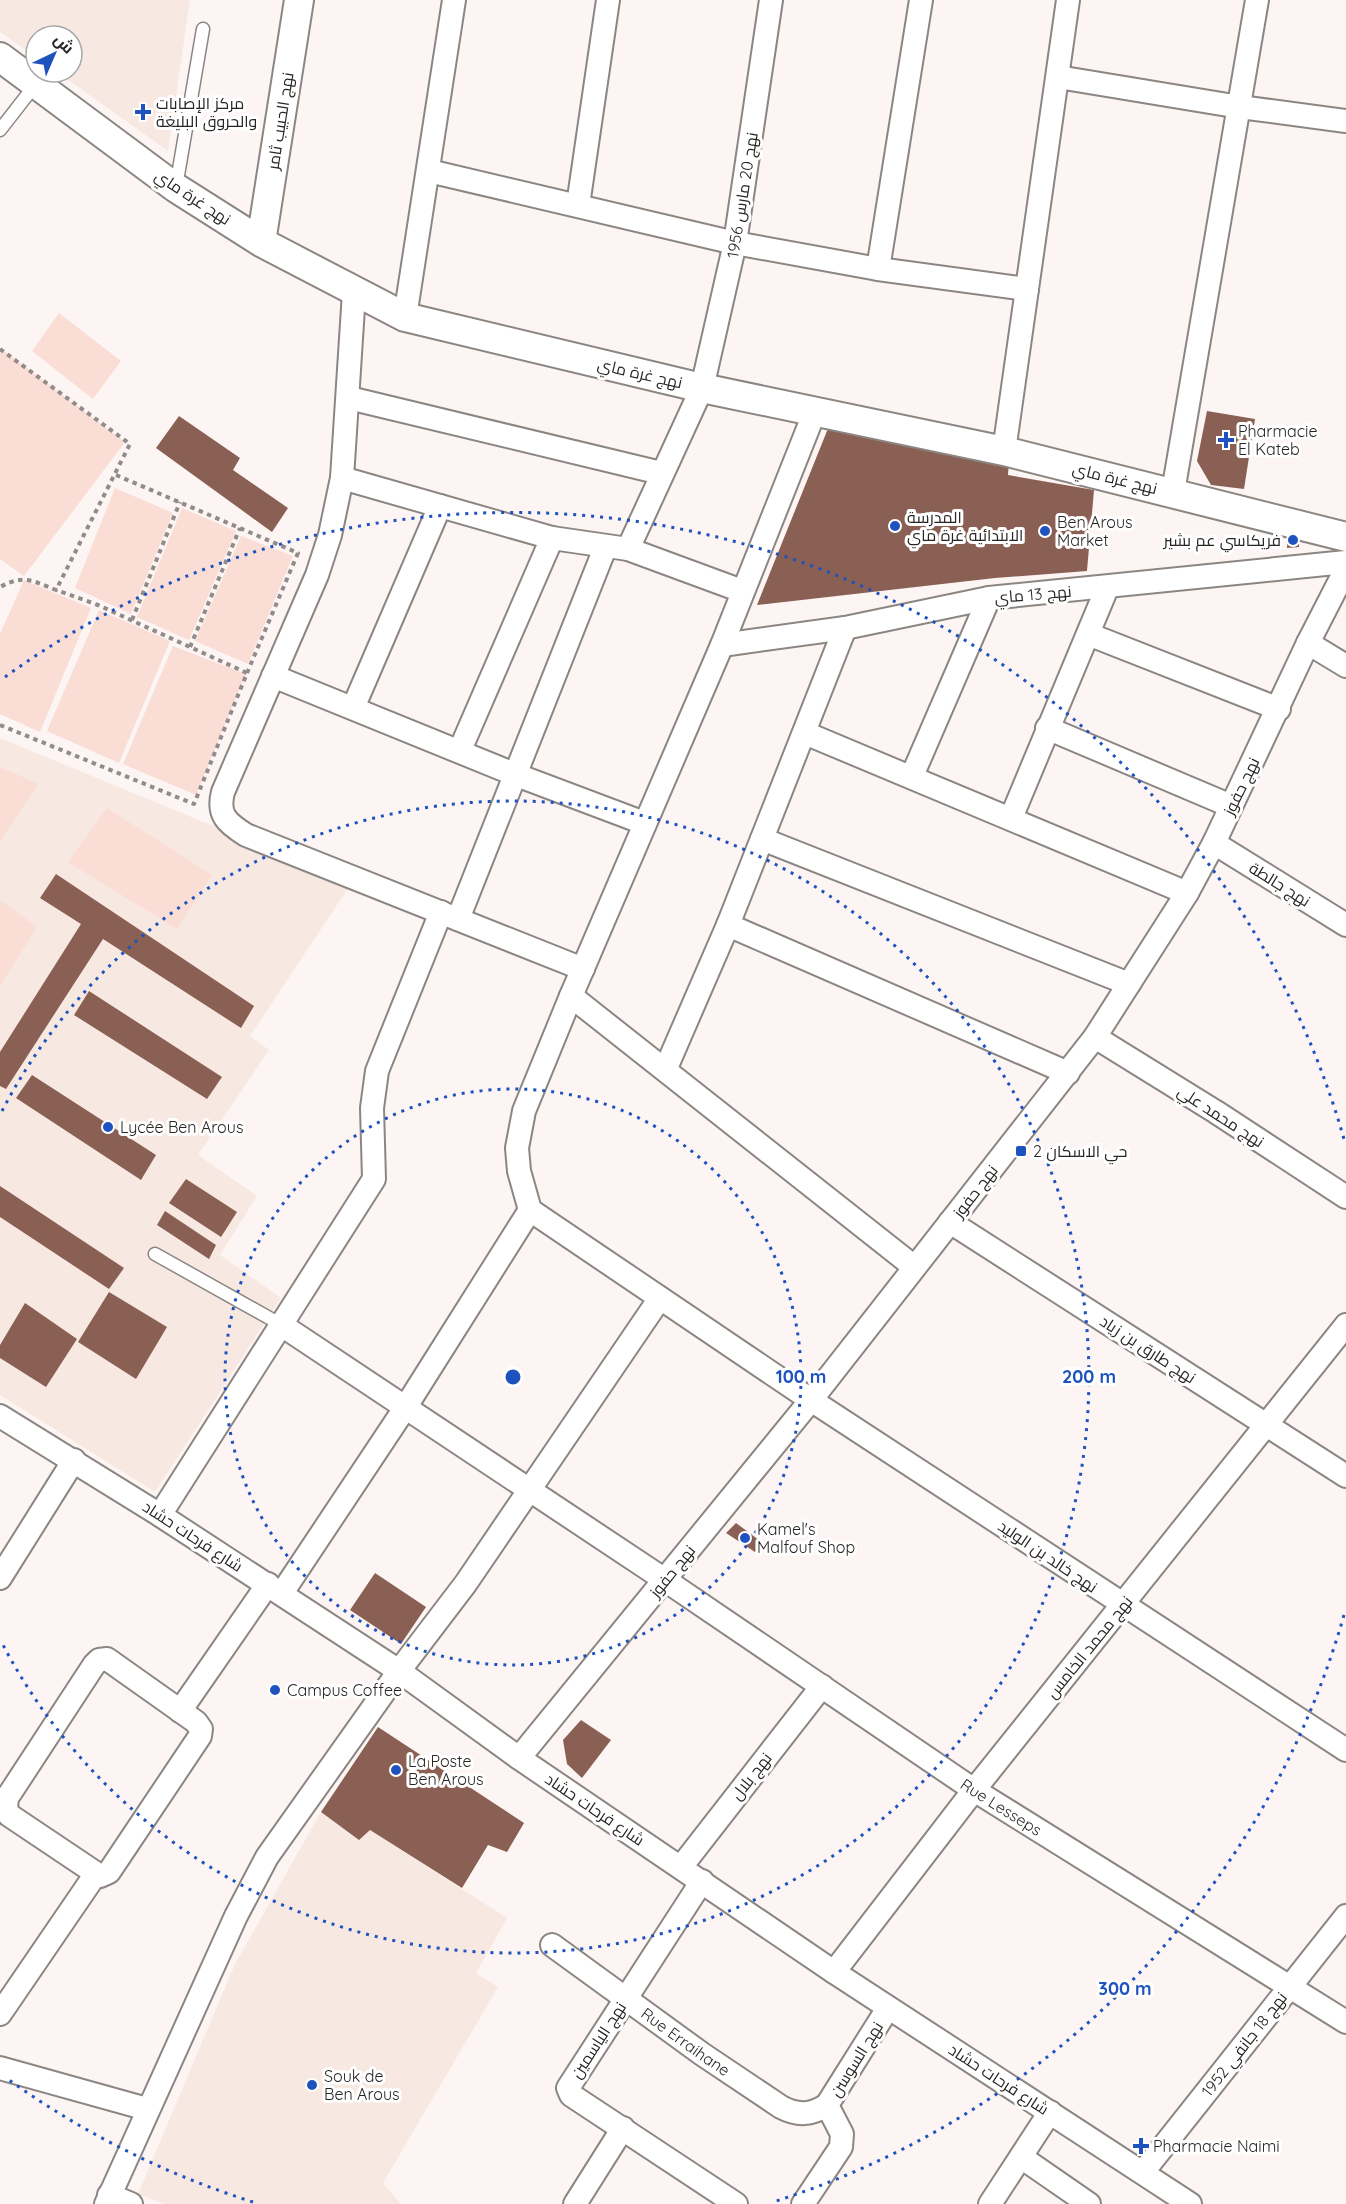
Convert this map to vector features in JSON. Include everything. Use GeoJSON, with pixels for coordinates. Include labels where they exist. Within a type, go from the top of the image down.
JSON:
{"type":"FeatureCollection","features":[{"type":"Feature","properties":{"kind":"street","name":"نهج الحبيب ثامر"},"geometry":{"type":"LineString","coordinates":[[261,242],[299,0]]}},
{"type":"Feature","properties":{"kind":"street"},"geometry":{"type":"LineString","coordinates":[[405,317],[454,0]]}},
{"type":"Feature","properties":{"kind":"street"},"geometry":{"type":"LineString","coordinates":[[578,205],[609,0]]}},
{"type":"Feature","properties":{"kind":"street","name":"نهج 20 مارس 1956"},"geometry":{"type":"LineString","coordinates":[[628,549],[702,388],[735,243],[771,0]]}},
{"type":"Feature","properties":{"kind":"street"},"geometry":{"type":"LineString","coordinates":[[878,269],[921,0]]}},
{"type":"Feature","properties":{"kind":"street"},"geometry":{"type":"LineString","coordinates":[[1004,451],[1059,77],[1068,0]]}},
{"type":"Feature","properties":{"kind":"street"},"geometry":{"type":"LineString","coordinates":[[1173,492],[1257,0]]}},
{"type":"Feature","properties":{"kind":"street","name":"نهج غرة ماي"},"geometry":{"type":"LineString","coordinates":[[0,57],[35,86],[176,188],[261,242],[405,317],[702,388],[1004,451],[1346,537]]}},
{"type":"Feature","properties":{"kind":"street"},"geometry":{"type":"LineString","coordinates":[[1059,77],[1346,122]]}},
{"type":"Feature","properties":{"kind":"street"},"geometry":{"type":"LineString","coordinates":[[429,171],[735,243],[878,269],[1027,289]]}},
{"type":"Feature","properties":{"kind":"street"},"geometry":{"type":"LineString","coordinates":[[354,292],[349,398],[342,478],[330,535],[317,575],[223,792],[220,812],[227,823],[246,835],[583,969]]}},
{"type":"Feature","properties":{"kind":"street"},"geometry":{"type":"LineString","coordinates":[[349,398],[661,473]]}},
{"type":"Feature","properties":{"kind":"street"},"geometry":{"type":"LineString","coordinates":[[180,1711],[275,1589],[405,1408],[531,1210],[519,1171],[517,1148],[524,1111],[644,823],[722,645],[815,411]]}},
{"type":"Feature","properties":{"kind":"street"},"geometry":{"type":"LineString","coordinates":[[342,478],[552,538],[605,548],[628,549],[742,591]]}},
{"type":"Feature","properties":{"kind":"street"},"geometry":{"type":"LineString","coordinates":[[353,708],[440,506]]}},
{"type":"Feature","properties":{"kind":"street"},"geometry":{"type":"LineString","coordinates":[[460,750],[552,538]]}},
{"type":"Feature","properties":{"kind":"street"},"geometry":{"type":"LineString","coordinates":[[160,1515],[374,1179],[372,1108],[377,1071],[514,774],[605,548]]}},
{"type":"Feature","properties":{"kind":"street","name":"نهج 13 ماي"},"geometry":{"type":"LineString","coordinates":[[722,645],[845,628],[988,598],[1107,588],[1248,570],[1346,562]]}},
{"type":"Feature","properties":{"kind":"street","name":"نهج حفوز"},"geometry":{"type":"LineString","coordinates":[[519,1758],[811,1400],[913,1266],[1095,1037],[1187,893],[1214,843],[1280,709],[1308,643],[1346,569]]}},
{"type":"Feature","properties":{"kind":"street"},"geometry":{"type":"LineString","coordinates":[[1011,818],[1107,588]]}},
{"type":"Feature","properties":{"kind":"street"},"geometry":{"type":"LineString","coordinates":[[912,776],[988,598]]}},
{"type":"Feature","properties":{"kind":"street"},"geometry":{"type":"LineString","coordinates":[[666,1068],[728,925],[845,628]]}},
{"type":"Feature","properties":{"kind":"street"},"geometry":{"type":"LineString","coordinates":[[1088,634],[1280,709]]}},
{"type":"Feature","properties":{"kind":"street"},"geometry":{"type":"LineString","coordinates":[[1308,643],[1346,666]]}},
{"type":"Feature","properties":{"kind":"street"},"geometry":{"type":"LineString","coordinates":[[273,676],[460,750],[514,774],[644,823]]}},
{"type":"Feature","properties":{"kind":"street"},"geometry":{"type":"LineString","coordinates":[[1047,728],[1231,806]]}},
{"type":"Feature","properties":{"kind":"street"},"geometry":{"type":"LineString","coordinates":[[805,734],[912,776],[1187,893]]}},
{"type":"Feature","properties":{"kind":"street"},"geometry":{"type":"LineString","coordinates":[[762,838],[1129,984]]}},
{"type":"Feature","properties":{"kind":"street","name":"نهج جالطة"},"geometry":{"type":"LineString","coordinates":[[1214,843],[1343,918]]}},
{"type":"Feature","properties":{"kind":"street"},"geometry":{"type":"LineString","coordinates":[[728,925],[1068,1072]]}},
{"type":"Feature","properties":{"kind":"street"},"geometry":{"type":"LineString","coordinates":[[571,996],[666,1068],[913,1266]]}},
{"type":"Feature","properties":{"kind":"street","name":"نهج محمد علي"},"geometry":{"type":"LineString","coordinates":[[1095,1037],[1346,1197]]}},
{"type":"Feature","properties":{"kind":"street","name":"نهج خالد بن الوليد"},"geometry":{"type":"LineString","coordinates":[[531,1210],[811,1400],[1346,1750]]}},
{"type":"Feature","properties":{"kind":"street","name":"نهج طارق بن زياد"},"geometry":{"type":"LineString","coordinates":[[950,1222],[1346,1476]]}},
{"type":"Feature","properties":{"kind":"street"},"geometry":{"type":"LineString","coordinates":[[131,2204],[108,2200],[147,2109],[236,1916],[267,1857],[399,1671],[466,1583],[660,1298]]}},
{"type":"Feature","properties":{"kind":"street","name":"Rue Lesseps"},"geometry":{"type":"LineString","coordinates":[[280,1324],[665,1580],[974,1790],[1346,2022]]}},
{"type":"Feature","properties":{"kind":"street","name":"نهج محمد الخامس"},"geometry":{"type":"LineString","coordinates":[[834,1972],[974,1790],[1268,1426],[1346,1325]]}},
{"type":"Feature","properties":{"kind":"street","name":"شارع فرحات حشاد"},"geometry":{"type":"LineString","coordinates":[[0,1416],[74,1460],[399,1671],[519,1758],[834,1972],[1190,2204]]}},
{"type":"Feature","properties":{"kind":"street"},"geometry":{"type":"LineString","coordinates":[[0,1578],[74,1460]]}},
{"type":"Feature","properties":{"kind":"street"},"geometry":{"type":"LineString","coordinates":[[107,1659],[196,1722],[201,1729],[200,1736],[109,1872],[105,1875],[95,1875],[9,1815],[6,1807],[7,1798],[99,1660],[107,1659]]}},
{"type":"Feature","properties":{"kind":"street","name":"نهج بلال"},"geometry":{"type":"LineString","coordinates":[[681,1867],[822,1686]]}},
{"type":"Feature","properties":{"kind":"street"},"geometry":{"type":"LineString","coordinates":[[0,2014],[95,1875]]}},
{"type":"Feature","properties":{"kind":"street","name":"نهج الياسمين"},"geometry":{"type":"LineString","coordinates":[[702,1881],[568,2088],[571,2095],[736,2204]]}},
{"type":"Feature","properties":{"kind":"street","name":"نهج 18 جانفي 1952"},"geometry":{"type":"LineString","coordinates":[[1143,2172],[1346,1916]]}},
{"type":"Feature","properties":{"kind":"street","name":"Rue Erraihane"},"geometry":{"type":"LineString","coordinates":[[552,1945],[702,2054],[793,2113],[805,2114],[827,2105]]}},
{"type":"Feature","properties":{"kind":"street","name":"نهج السوسن"},"geometry":{"type":"LineString","coordinates":[[803,2204],[842,2147],[842,2134],[827,2105],[888,2008]]}},
{"type":"Feature","properties":{"kind":"street"},"geometry":{"type":"LineString","coordinates":[[0,2068],[147,2109]]}},
{"type":"Feature","properties":{"kind":"street"},"geometry":{"type":"LineString","coordinates":[[990,2204],[1050,2112]]}},
{"type":"Feature","properties":{"kind":"street"},"geometry":{"type":"LineString","coordinates":[[575,2204],[623,2128]]}},
{"type":"Feature","properties":{"kind":"street"},"geometry":{"type":"LineString","coordinates":[[1021,2157],[1089,2204]]}},
{"type":"Feature","properties":{"kind":"lane"},"geometry":{"type":"LineString","coordinates":[[176,188],[202,29]]}},
{"type":"Feature","properties":{"kind":"lane"},"geometry":{"type":"LineString","coordinates":[[0,130],[35,86]]}},
{"type":"Feature","properties":{"kind":"lane"},"geometry":{"type":"LineString","coordinates":[[155,1254],[280,1324]]}},
{"type":"Feature","properties":{"kind":"path"},"geometry":{"type":"LineString","coordinates":[[0,349],[130,444],[56,590]]}},
{"type":"Feature","properties":{"kind":"path"},"geometry":{"type":"LineString","coordinates":[[0,725],[194,804],[298,553],[116,475]]}},
{"type":"Feature","properties":{"kind":"path"},"geometry":{"type":"LineString","coordinates":[[132,620],[180,502]]}},
{"type":"Feature","properties":{"kind":"path"},"geometry":{"type":"LineString","coordinates":[[190,647],[240,528]]}},
{"type":"Feature","properties":{"kind":"path"},"geometry":{"type":"LineString","coordinates":[[0,587],[12,580],[28,579],[86,599],[247,673]]}},
{"type":"Feature","properties":{"kind":"shaded area","name":"مركز الإصابات والحروق البليغة"},"geometry":{"type":"Polygon","coordinates":[[[0,0],[190,0],[168,151],[74,84],[84,84],[84,24],[24,24],[24,49],[0,32],[0,0]]]}},
{"type":"Feature","properties":{"kind":"shaded area"},"geometry":{"type":"Polygon","coordinates":[[[59,313],[121,361],[93,399],[32,351],[59,313]]]}},
{"type":"Feature","properties":{"kind":"shaded area"},"geometry":{"type":"Polygon","coordinates":[[[0,348],[125,442],[24,576],[0,559],[0,348]]]}},
{"type":"Feature","properties":{"kind":"shaded area"},"geometry":{"type":"Polygon","coordinates":[[[115,488],[173,513],[131,614],[75,588],[115,488]]]}},
{"type":"Feature","properties":{"kind":"shaded area"},"geometry":{"type":"Polygon","coordinates":[[[182,508],[236,531],[189,640],[137,617],[182,508]]]}},
{"type":"Feature","properties":{"kind":"shaded area"},"geometry":{"type":"Polygon","coordinates":[[[241,536],[293,556],[248,664],[195,641],[241,536]]]}},
{"type":"Feature","properties":{"kind":"shaded area"},"geometry":{"type":"Polygon","coordinates":[[[24,580],[91,608],[40,732],[0,714],[0,634],[24,580]]]}},
{"type":"Feature","properties":{"kind":"shaded area"},"geometry":{"type":"Polygon","coordinates":[[[99,610],[170,641],[119,763],[47,731],[99,610]]]}},
{"type":"Feature","properties":{"kind":"shaded area"},"geometry":{"type":"Polygon","coordinates":[[[173,646],[246,674],[196,795],[123,764],[173,646]]]}},
{"type":"Feature","properties":{"kind":"shaded area","name":"Lycée Ben Arous"},"geometry":{"type":"Polygon","coordinates":[[[0,738],[201,821],[355,878],[250,1036],[269,1050],[198,1155],[257,1196],[220,1255],[281,1298],[155,1492],[0,1395],[0,738]]]}},
{"type":"Feature","properties":{"kind":"shaded area"},"geometry":{"type":"Polygon","coordinates":[[[0,767],[38,784],[0,842],[0,767]]]}},
{"type":"Feature","properties":{"kind":"shaded area"},"geometry":{"type":"Polygon","coordinates":[[[107,808],[212,875],[177,929],[68,862],[107,808]]]}},
{"type":"Feature","properties":{"kind":"shaded area"},"geometry":{"type":"Polygon","coordinates":[[[0,900],[37,927],[0,986],[0,900]]]}},
{"type":"Feature","properties":{"kind":"shaded area","name":"Souk de Ben Arous"},"geometry":{"type":"Polygon","coordinates":[[[321,1812],[359,1839],[370,1830],[507,1918],[476,1973],[498,1987],[383,2183],[401,2204],[165,2204],[138,2194],[235,1964],[321,1812]]]}},
{"type":"Feature","properties":{"kind":"building","name":"Pharmacie El Kateb"},"geometry":{"type":"Polygon","coordinates":[[[1207,411],[1255,419],[1244,489],[1211,485],[1197,461],[1207,411]]]}},
{"type":"Feature","properties":{"kind":"building"},"geometry":{"type":"Polygon","coordinates":[[[179,416],[240,458],[233,470],[288,508],[272,532],[156,448],[179,416]]]}},
{"type":"Feature","properties":{"kind":"building","name":"المدرسة الابتدائية غرة ماي"},"geometry":{"type":"Polygon","coordinates":[[[829,426],[1009,462],[1008,475],[1094,490],[1087,571],[995,578],[757,605],[829,426]]]}},
{"type":"Feature","properties":{"kind":"building","name":"فريكاسي عم بشير"},"geometry":{"type":"Polygon","coordinates":[[[1288,531],[1299,533],[1299,547],[1287,548],[1288,531]]]}},
{"type":"Feature","properties":{"kind":"building"},"geometry":{"type":"Polygon","coordinates":[[[56,874],[254,1006],[241,1028],[103,939],[6,1089],[0,1086],[0,1052],[81,924],[40,898],[56,874]]]}},
{"type":"Feature","properties":{"kind":"building"},"geometry":{"type":"Polygon","coordinates":[[[89,991],[222,1077],[207,1099],[74,1015],[89,991]]]}},
{"type":"Feature","properties":{"kind":"building"},"geometry":{"type":"Polygon","coordinates":[[[32,1075],[156,1155],[141,1180],[16,1098],[32,1075]]]}},
{"type":"Feature","properties":{"kind":"building"},"geometry":{"type":"Polygon","coordinates":[[[186,1179],[237,1212],[221,1237],[169,1203],[186,1179]]]}},
{"type":"Feature","properties":{"kind":"building"},"geometry":{"type":"Polygon","coordinates":[[[0,1186],[124,1268],[109,1289],[0,1217],[0,1186]]]}},
{"type":"Feature","properties":{"kind":"building"},"geometry":{"type":"Polygon","coordinates":[[[165,1211],[216,1245],[209,1259],[157,1225],[165,1211]]]}},
{"type":"Feature","properties":{"kind":"building"},"geometry":{"type":"Polygon","coordinates":[[[109,1292],[167,1327],[136,1379],[78,1342],[109,1292]]]}},
{"type":"Feature","properties":{"kind":"building"},"geometry":{"type":"Polygon","coordinates":[[[25,1303],[77,1339],[46,1387],[0,1358],[0,1345],[25,1303]]]}},
{"type":"Feature","properties":{"kind":"building","name":"Kamel's Malfouf Shop"},"geometry":{"type":"Polygon","coordinates":[[[736,1523],[763,1543],[755,1552],[726,1533],[736,1523]]]}},
{"type":"Feature","properties":{"kind":"building"},"geometry":{"type":"Polygon","coordinates":[[[375,1573],[426,1607],[401,1644],[350,1610],[375,1573]]]}},
{"type":"Feature","properties":{"kind":"building"},"geometry":{"type":"Polygon","coordinates":[[[581,1720],[611,1740],[582,1778],[567,1764],[563,1740],[581,1720]]]}},
{"type":"Feature","properties":{"kind":"building","name":"La Poste Ben Arous"},"geometry":{"type":"Polygon","coordinates":[[[378,1727],[524,1823],[507,1852],[488,1845],[462,1888],[370,1830],[359,1840],[321,1812],[378,1727]]]}},
{"type":"Feature","properties":{"kind":"place","name":"مركز الإصابات والحروق البليغة"},"geometry":{"type":"Point","coordinates":[143,112]}},
{"type":"Feature","properties":{"kind":"place","name":"Pharmacie El Kateb"},"geometry":{"type":"Point","coordinates":[1226,440]}},
{"type":"Feature","properties":{"kind":"place","name":"المدرسة الابتدائية غرة ماي"},"geometry":{"type":"Point","coordinates":[895,526]}},
{"type":"Feature","properties":{"kind":"place","name":"Ben Arous Market"},"geometry":{"type":"Point","coordinates":[1045,531]}},
{"type":"Feature","properties":{"kind":"place","name":"فريكاسي عم بشير"},"geometry":{"type":"Point","coordinates":[1293,540]}},
{"type":"Feature","properties":{"kind":"place","name":"Lycée Ben Arous"},"geometry":{"type":"Point","coordinates":[108,1127]}},
{"type":"Feature","properties":{"kind":"place","name":"حي الاسكان 2"},"geometry":{"type":"Point","coordinates":[1021,1151]}},
{"type":"Feature","properties":{"kind":"place","name":"Kamel's Malfouf Shop"},"geometry":{"type":"Point","coordinates":[745,1538]}},
{"type":"Feature","properties":{"kind":"place","name":"Campus Coffee"},"geometry":{"type":"Point","coordinates":[275,1690]}},
{"type":"Feature","properties":{"kind":"place","name":"La Poste Ben Arous"},"geometry":{"type":"Point","coordinates":[396,1770]}},
{"type":"Feature","properties":{"kind":"place","name":"Souk de Ben Arous"},"geometry":{"type":"Point","coordinates":[312,2085]}},
{"type":"Feature","properties":{"kind":"place","name":"Pharmacie Naimi"},"geometry":{"type":"Point","coordinates":[1141,2146]}}]}
